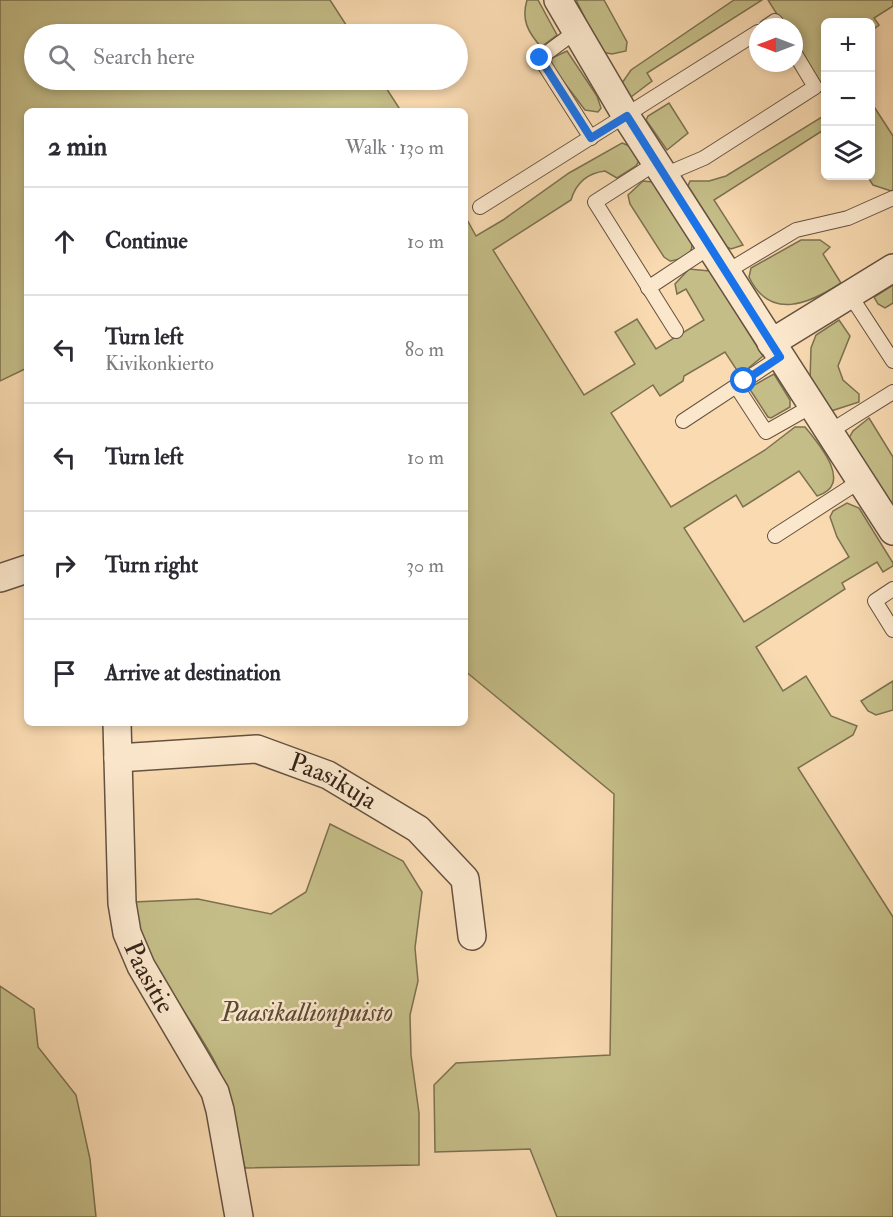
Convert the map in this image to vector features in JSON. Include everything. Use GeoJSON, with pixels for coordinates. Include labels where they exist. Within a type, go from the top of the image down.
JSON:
{"type":"FeatureCollection","features":[{"type":"Feature","properties":{"kind":"street"},"geometry":{"type":"LineString","coordinates":[[558,0],[575,32],[660,169],[893,531]]}},
{"type":"Feature","properties":{"kind":"street"},"geometry":{"type":"LineString","coordinates":[[775,350],[850,295],[893,268]]}},
{"type":"Feature","properties":{"kind":"street"},"geometry":{"type":"LineString","coordinates":[[0,578],[24,569]]}},
{"type":"Feature","properties":{"kind":"street","name":"Paasitie"},"geometry":{"type":"LineString","coordinates":[[117,726],[122,903],[127,933],[141,966],[215,1092],[239,1217]]}},
{"type":"Feature","properties":{"kind":"street","name":"Paasikuja"},"geometry":{"type":"LineString","coordinates":[[118,758],[257,749],[328,775],[418,829],[465,879],[472,936]]}},
{"type":"Feature","properties":{"kind":"lane"},"geometry":{"type":"LineString","coordinates":[[575,32],[540,58],[591,138]]}},
{"type":"Feature","properties":{"kind":"lane"},"geometry":{"type":"LineString","coordinates":[[480,207],[749,38]]}},
{"type":"Feature","properties":{"kind":"lane"},"geometry":{"type":"LineString","coordinates":[[676,331],[595,202],[660,169],[704,158],[815,87],[803,67]]}},
{"type":"Feature","properties":{"kind":"lane"},"geometry":{"type":"LineString","coordinates":[[726,272],[796,230],[848,218],[893,198]]}},
{"type":"Feature","properties":{"kind":"lane"},"geometry":{"type":"LineString","coordinates":[[648,288],[710,248]]}},
{"type":"Feature","properties":{"kind":"lane"},"geometry":{"type":"LineString","coordinates":[[850,295],[893,361]]}},
{"type":"Feature","properties":{"kind":"lane"},"geometry":{"type":"LineString","coordinates":[[683,421],[736,386],[775,350]]}},
{"type":"Feature","properties":{"kind":"lane"},"geometry":{"type":"LineString","coordinates":[[736,386],[766,432],[812,406]]}},
{"type":"Feature","properties":{"kind":"lane"},"geometry":{"type":"LineString","coordinates":[[829,432],[893,392]]}},
{"type":"Feature","properties":{"kind":"lane"},"geometry":{"type":"LineString","coordinates":[[775,536],[860,481]]}},
{"type":"Feature","properties":{"kind":"lane"},"geometry":{"type":"LineString","coordinates":[[893,589],[875,601],[893,630]]}},
{"type":"Feature","properties":{"kind":"green space"},"geometry":{"type":"Polygon","coordinates":[[[0,0],[330,0],[346,24],[24,24],[24,90],[387,90],[399,108],[24,108],[24,369],[0,381],[0,0]]]}},
{"type":"Feature","properties":{"kind":"green space"},"geometry":{"type":"Polygon","coordinates":[[[527,0],[538,0],[557,35],[541,47],[532,36],[525,20],[527,0]]]}},
{"type":"Feature","properties":{"kind":"green space"},"geometry":{"type":"Polygon","coordinates":[[[576,0],[604,0],[627,42],[626,51],[612,54],[602,52],[576,0]]]}},
{"type":"Feature","properties":{"kind":"green space"},"geometry":{"type":"Polygon","coordinates":[[[734,0],[762,0],[647,73],[652,81],[631,97],[622,83],[631,70],[734,0]]]}},
{"type":"Feature","properties":{"kind":"green space"},"geometry":{"type":"Polygon","coordinates":[[[768,0],[893,0],[893,6],[874,18],[821,18],[821,86],[803,57],[803,18],[779,18],[768,0]]]}},
{"type":"Feature","properties":{"kind":"green space"},"geometry":{"type":"Polygon","coordinates":[[[567,51],[597,96],[601,108],[598,112],[585,110],[551,65],[552,58],[567,51]]]}},
{"type":"Feature","properties":{"kind":"green space"},"geometry":{"type":"Polygon","coordinates":[[[669,103],[688,133],[667,150],[646,120],[648,116],[669,103]]]}},
{"type":"Feature","properties":{"kind":"green space"},"geometry":{"type":"Polygon","coordinates":[[[875,108],[893,136],[893,190],[873,185],[870,180],[875,180],[875,108]]]}},
{"type":"Feature","properties":{"kind":"green space"},"geometry":{"type":"Polygon","coordinates":[[[821,117],[821,132],[714,200],[743,245],[731,249],[727,247],[688,186],[690,181],[709,181],[726,176],[821,117]]]}},
{"type":"Feature","properties":{"kind":"green space"},"geometry":{"type":"Polygon","coordinates":[[[622,143],[631,147],[639,161],[636,166],[617,178],[605,171],[583,180],[571,200],[493,250],[584,395],[635,364],[615,332],[637,319],[656,349],[704,320],[686,289],[677,294],[675,284],[689,269],[710,271],[763,356],[740,375],[725,352],[684,376],[683,381],[660,396],[653,385],[611,413],[671,507],[765,450],[795,427],[805,427],[830,464],[833,483],[828,491],[817,496],[799,471],[743,507],[736,495],[684,528],[744,622],[849,557],[837,537],[830,517],[833,511],[847,503],[859,508],[893,563],[893,566],[883,572],[877,562],[842,583],[845,589],[756,647],[783,691],[806,676],[831,716],[857,726],[853,735],[798,768],[893,917],[893,1217],[557,1217],[530,1149],[435,1152],[434,1085],[456,1063],[610,1055],[614,794],[468,673],[468,221],[476,236],[503,220],[569,173],[622,143]]]}},
{"type":"Feature","properties":{"kind":"green space"},"geometry":{"type":"Polygon","coordinates":[[[643,181],[653,182],[692,243],[691,251],[685,256],[670,261],[664,257],[630,204],[628,195],[643,181]]]}},
{"type":"Feature","properties":{"kind":"green space"},"geometry":{"type":"Polygon","coordinates":[[[801,240],[820,240],[830,247],[823,254],[841,283],[803,302],[779,304],[758,291],[749,277],[751,268],[801,240]]]}},
{"type":"Feature","properties":{"kind":"green space"},"geometry":{"type":"Polygon","coordinates":[[[893,285],[893,303],[885,308],[878,304],[874,297],[893,285]]]}},
{"type":"Feature","properties":{"kind":"green space"},"geometry":{"type":"Polygon","coordinates":[[[839,320],[850,336],[838,366],[843,380],[859,394],[859,402],[831,411],[810,381],[811,348],[816,335],[839,320]]]}},
{"type":"Feature","properties":{"kind":"green space"},"geometry":{"type":"Polygon","coordinates":[[[774,374],[790,400],[790,407],[771,418],[768,417],[749,388],[774,374]]]}},
{"type":"Feature","properties":{"kind":"green space"},"geometry":{"type":"Polygon","coordinates":[[[869,418],[893,457],[893,508],[849,438],[853,431],[869,418]]]}},
{"type":"Feature","properties":{"kind":"green space"},"geometry":{"type":"Polygon","coordinates":[[[893,681],[893,710],[876,715],[868,711],[861,701],[893,681]]]}},
{"type":"Feature","properties":{"kind":"green space","name":"Paasikallionpuisto"},"geometry":{"type":"Polygon","coordinates":[[[330,824],[403,861],[422,892],[415,948],[418,981],[410,1015],[411,1055],[419,1113],[419,1165],[245,1168],[230,1101],[221,1075],[204,1042],[156,965],[146,945],[134,902],[198,899],[271,914],[306,892],[330,824]]]}},
{"type":"Feature","properties":{"kind":"green space"},"geometry":{"type":"Polygon","coordinates":[[[0,986],[34,1009],[38,1047],[76,1095],[90,1159],[96,1217],[0,1217],[0,986]]]}},
{"type":"Feature","properties":{"kind":"route"},"geometry":{"type":"LineString","coordinates":[[540,58],[591,138],[627,116],[780,357],[744,381]]}}]}
